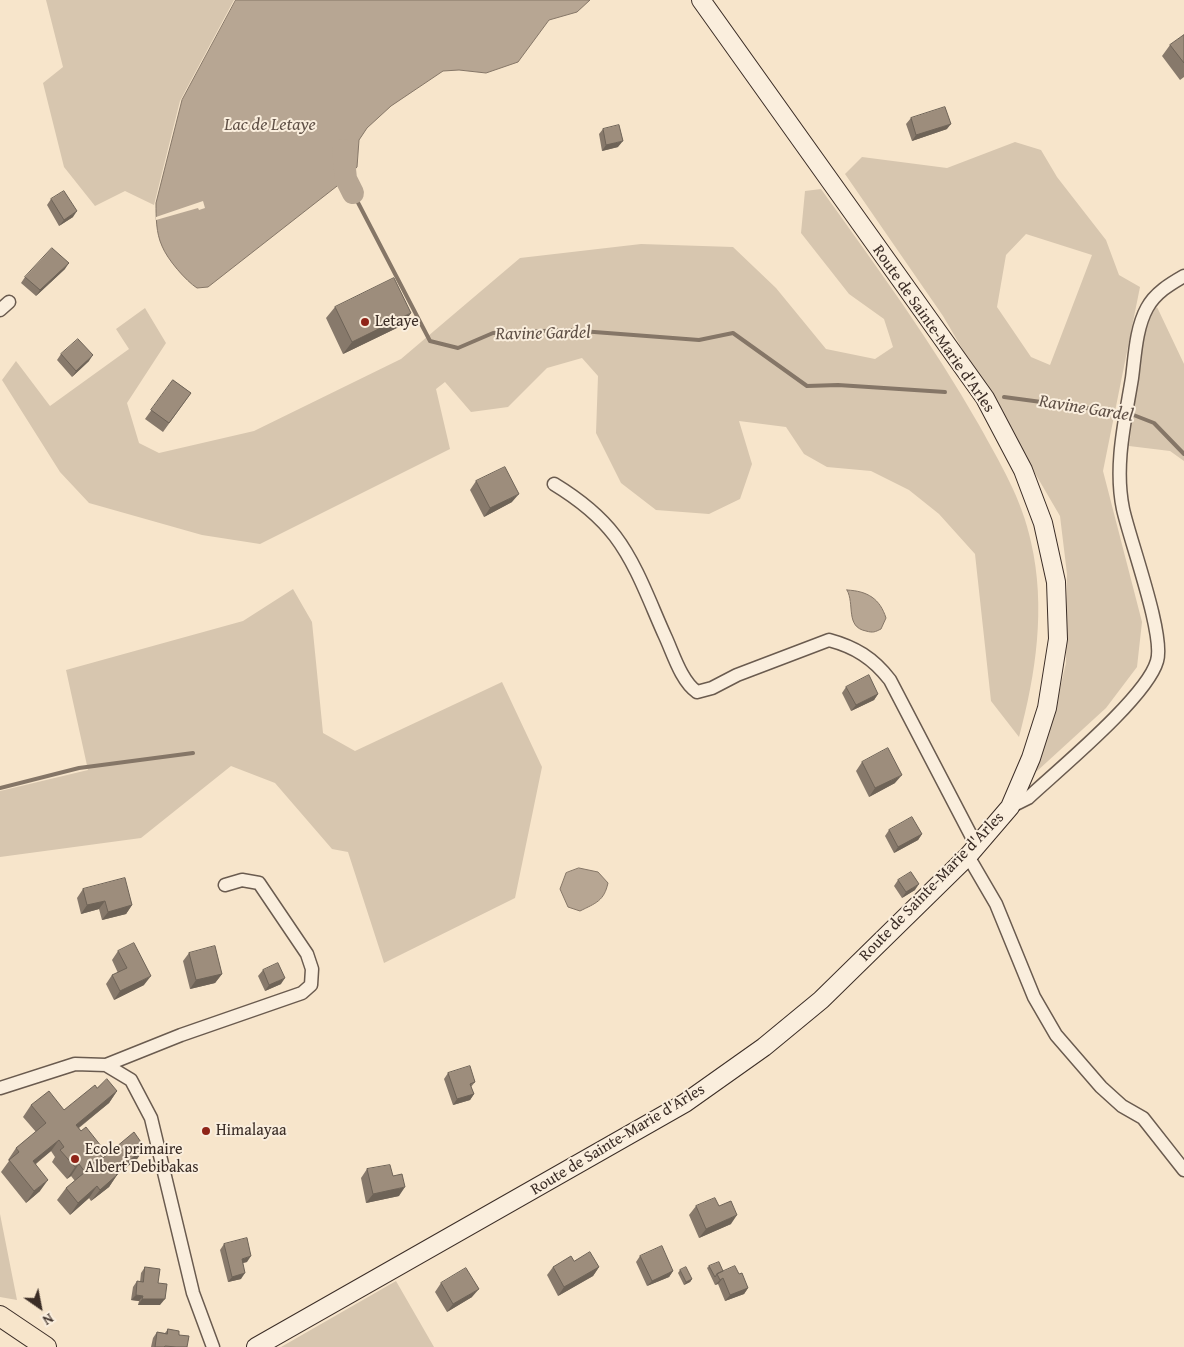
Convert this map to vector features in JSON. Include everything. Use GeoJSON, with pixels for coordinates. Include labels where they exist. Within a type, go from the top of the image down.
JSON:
{"type":"FeatureCollection","features":[{"type":"Feature","properties":{"kind":"main road","name":"Route de Sainte-Marie d'Arles"},"geometry":{"type":"LineString","coordinates":[[256,1347],[685,1103],[764,1047],[821,1000],[972,850],[1010,807],[1031,758],[1047,708],[1058,639],[1056,582],[1043,523],[1023,470],[985,398],[702,0]]}},
{"type":"Feature","properties":{"kind":"main road"},"geometry":{"type":"LineString","coordinates":[[0,1316],[46,1347]]}},
{"type":"Feature","properties":{"kind":"street"},"geometry":{"type":"LineString","coordinates":[[1010,807],[1028,798],[1126,705],[1150,676],[1158,660],[1157,636],[1122,499],[1119,480],[1124,420],[1128,407],[1139,330],[1148,307],[1166,286],[1184,276]]}},
{"type":"Feature","properties":{"kind":"street"},"geometry":{"type":"LineString","coordinates":[[554,484],[575,498],[615,536],[629,558],[682,671],[691,687],[697,692],[712,688],[737,675],[829,640],[864,653],[878,665],[890,680],[972,850],[1034,997],[1056,1035],[1101,1087],[1122,1106],[1143,1118],[1184,1170]]}},
{"type":"Feature","properties":{"kind":"street"},"geometry":{"type":"LineString","coordinates":[[0,1088],[75,1064],[106,1065],[182,1035],[302,993],[311,985],[312,969],[307,954],[259,883],[242,880],[225,885]]}},
{"type":"Feature","properties":{"kind":"street"},"geometry":{"type":"LineString","coordinates":[[106,1065],[130,1080],[151,1118],[193,1293],[212,1347]]}},
{"type":"Feature","properties":{"kind":"shaded area"},"geometry":{"type":"Polygon","coordinates":[[[46,0],[234,0],[180,101],[154,205],[125,191],[95,206],[64,167],[43,83],[63,67],[46,0]]]}},
{"type":"Feature","properties":{"kind":"shaded area"},"geometry":{"type":"Polygon","coordinates":[[[1015,142],[1041,150],[1057,177],[1106,240],[1119,275],[1140,287],[1103,471],[1142,622],[1137,667],[1106,708],[1036,772],[1052,723],[1066,663],[1067,574],[1060,516],[943,316],[845,174],[862,157],[947,168],[1015,142]],[[1026,234],[1006,255],[997,307],[1031,357],[1050,365],[1092,255],[1026,234]]]}},
{"type":"Feature","properties":{"kind":"shaded area"},"geometry":{"type":"Polygon","coordinates":[[[821,189],[903,305],[961,394],[995,453],[1022,511],[1031,542],[1035,566],[1038,616],[1034,665],[1019,737],[991,701],[975,554],[939,514],[909,490],[871,471],[827,467],[804,454],[786,427],[739,421],[752,464],[740,499],[709,514],[656,510],[621,483],[596,433],[598,376],[582,358],[547,368],[508,407],[471,412],[445,382],[436,389],[450,449],[260,544],[202,535],[89,503],[60,472],[2,380],[16,361],[50,406],[129,349],[116,329],[145,308],[166,343],[127,403],[139,443],[159,453],[254,431],[401,359],[520,258],[641,244],[733,247],[776,288],[826,349],[875,359],[893,347],[884,319],[849,294],[801,233],[805,191],[821,189]]]}},
{"type":"Feature","properties":{"kind":"shaded area"},"geometry":{"type":"Polygon","coordinates":[[[1157,307],[1184,364],[1184,461],[1170,451],[1129,446],[1144,331],[1150,313],[1157,307]]]}},
{"type":"Feature","properties":{"kind":"shaded area"},"geometry":{"type":"Polygon","coordinates":[[[293,589],[312,622],[323,733],[355,751],[502,682],[542,767],[515,898],[384,963],[348,852],[332,849],[275,783],[231,766],[141,838],[0,857],[0,791],[88,770],[66,670],[243,621],[293,589]]]}},
{"type":"Feature","properties":{"kind":"shaded area"},"geometry":{"type":"Polygon","coordinates":[[[0,1214],[17,1300],[0,1297],[0,1214]]]}},
{"type":"Feature","properties":{"kind":"shaded area"},"geometry":{"type":"Polygon","coordinates":[[[396,1281],[434,1347],[281,1347],[396,1281]]]}},
{"type":"Feature","properties":{"kind":"water","name":"Lac de Letaye"},"geometry":{"type":"Polygon","coordinates":[[[236,0],[590,0],[577,12],[549,20],[518,62],[486,73],[459,70],[443,71],[391,106],[367,128],[359,140],[357,167],[346,179],[208,287],[197,288],[177,269],[164,251],[157,230],[156,203],[182,100],[236,0]]]}},
{"type":"Feature","properties":{"kind":"water"},"geometry":{"type":"Polygon","coordinates":[[[847,590],[867,594],[877,601],[886,618],[881,629],[870,632],[859,629],[855,625],[847,590]]]}},
{"type":"Feature","properties":{"kind":"water"},"geometry":{"type":"Polygon","coordinates":[[[579,868],[598,872],[608,883],[602,898],[580,911],[568,907],[560,889],[566,873],[579,868]]]}},
{"type":"Feature","properties":{"kind":"pier"},"geometry":{"type":"Polygon","coordinates":[[[203,201],[205,208],[199,210],[198,208],[156,220],[156,217],[203,201]]]}},
{"type":"Feature","properties":{"kind":"building"},"geometry":{"type":"Polygon","coordinates":[[[1184,35],[1184,63],[1170,45],[1184,35]]]}},
{"type":"Feature","properties":{"kind":"building"},"geometry":{"type":"Polygon","coordinates":[[[945,107],[951,124],[916,135],[911,118],[945,107]]]}},
{"type":"Feature","properties":{"kind":"building"},"geometry":{"type":"Polygon","coordinates":[[[619,125],[623,141],[606,145],[603,129],[619,125]]]}},
{"type":"Feature","properties":{"kind":"building"},"geometry":{"type":"Polygon","coordinates":[[[64,191],[77,211],[64,220],[51,199],[64,191]]]}},
{"type":"Feature","properties":{"kind":"building"},"geometry":{"type":"Polygon","coordinates":[[[52,248],[69,263],[40,290],[25,277],[52,248]]]}},
{"type":"Feature","properties":{"kind":"building","name":"Letaye"},"geometry":{"type":"Polygon","coordinates":[[[394,278],[411,313],[352,342],[335,307],[394,278]]]}},
{"type":"Feature","properties":{"kind":"building"},"geometry":{"type":"Polygon","coordinates":[[[78,339],[93,355],[76,371],[61,354],[78,339]]]}},
{"type":"Feature","properties":{"kind":"building"},"geometry":{"type":"Polygon","coordinates":[[[173,380],[191,393],[169,423],[151,410],[173,380]]]}},
{"type":"Feature","properties":{"kind":"building"},"geometry":{"type":"Polygon","coordinates":[[[505,467],[519,494],[490,508],[476,481],[505,467]]]}},
{"type":"Feature","properties":{"kind":"building"},"geometry":{"type":"Polygon","coordinates":[[[869,675],[878,694],[856,705],[846,687],[869,675]]]}},
{"type":"Feature","properties":{"kind":"building"},"geometry":{"type":"Polygon","coordinates":[[[888,748],[902,775],[875,788],[862,762],[888,748]]]}},
{"type":"Feature","properties":{"kind":"building"},"geometry":{"type":"Polygon","coordinates":[[[912,817],[922,834],[898,847],[889,830],[912,817]]]}},
{"type":"Feature","properties":{"kind":"building"},"geometry":{"type":"Polygon","coordinates":[[[911,872],[919,884],[906,892],[898,880],[911,872]]]}},
{"type":"Feature","properties":{"kind":"building"},"geometry":{"type":"Polygon","coordinates":[[[125,878],[132,905],[108,912],[105,901],[87,905],[83,889],[125,878]]]}},
{"type":"Feature","properties":{"kind":"building"},"geometry":{"type":"Polygon","coordinates":[[[134,943],[151,976],[120,991],[112,975],[127,968],[118,951],[134,943]]]}},
{"type":"Feature","properties":{"kind":"building"},"geometry":{"type":"Polygon","coordinates":[[[215,946],[222,974],[196,980],[189,953],[215,946]]]}},
{"type":"Feature","properties":{"kind":"building"},"geometry":{"type":"Polygon","coordinates":[[[278,963],[285,978],[269,985],[263,970],[278,963]]]}},
{"type":"Feature","properties":{"kind":"building"},"geometry":{"type":"Polygon","coordinates":[[[470,1066],[475,1082],[470,1084],[474,1094],[457,1099],[448,1073],[470,1066]]]}},
{"type":"Feature","properties":{"kind":"building"},"geometry":{"type":"Polygon","coordinates":[[[107,1079],[117,1091],[76,1125],[81,1131],[86,1127],[101,1146],[96,1149],[103,1158],[134,1132],[145,1148],[115,1172],[117,1175],[100,1190],[97,1186],[78,1203],[66,1188],[85,1172],[79,1164],[75,1167],[60,1150],[64,1147],[59,1140],[33,1161],[48,1180],[34,1191],[9,1160],[19,1152],[16,1148],[46,1123],[31,1105],[49,1091],[64,1110],[95,1085],[97,1088],[107,1079]]]}},
{"type":"Feature","properties":{"kind":"building"},"geometry":{"type":"Polygon","coordinates":[[[390,1165],[393,1176],[402,1174],[405,1187],[373,1194],[367,1169],[390,1165]]]}},
{"type":"Feature","properties":{"kind":"building"},"geometry":{"type":"Polygon","coordinates":[[[715,1198],[719,1206],[731,1201],[737,1215],[706,1229],[696,1206],[715,1198]]]}},
{"type":"Feature","properties":{"kind":"building"},"geometry":{"type":"Polygon","coordinates":[[[247,1238],[251,1256],[242,1259],[245,1273],[232,1277],[224,1244],[247,1238]]]}},
{"type":"Feature","properties":{"kind":"building"},"geometry":{"type":"Polygon","coordinates":[[[662,1246],[673,1271],[652,1281],[640,1256],[662,1246]]]}},
{"type":"Feature","properties":{"kind":"building"},"geometry":{"type":"Polygon","coordinates":[[[590,1252],[599,1267],[564,1287],[553,1267],[571,1256],[574,1261],[590,1252]]]}},
{"type":"Feature","properties":{"kind":"building"},"geometry":{"type":"Polygon","coordinates":[[[719,1262],[723,1271],[715,1277],[709,1266],[719,1262]]]}},
{"type":"Feature","properties":{"kind":"building"},"geometry":{"type":"Polygon","coordinates":[[[735,1266],[739,1274],[742,1273],[748,1288],[730,1295],[723,1278],[720,1280],[717,1274],[735,1266]]]}},
{"type":"Feature","properties":{"kind":"building"},"geometry":{"type":"Polygon","coordinates":[[[145,1267],[160,1269],[158,1283],[167,1284],[165,1299],[142,1299],[143,1296],[136,1295],[137,1281],[143,1282],[145,1267]]]}},
{"type":"Feature","properties":{"kind":"building"},"geometry":{"type":"Polygon","coordinates":[[[686,1267],[692,1279],[686,1282],[680,1270],[686,1267]]]}},
{"type":"Feature","properties":{"kind":"building"},"geometry":{"type":"Polygon","coordinates":[[[466,1268],[479,1289],[453,1304],[441,1283],[466,1268]]]}},
{"type":"Feature","properties":{"kind":"building"},"geometry":{"type":"Polygon","coordinates":[[[168,1329],[179,1331],[179,1335],[189,1336],[187,1347],[155,1347],[157,1332],[167,1334],[168,1329]]]}},
{"type":"Feature","properties":{"kind":"waterway","name":"Ravine Gardel"},"geometry":{"type":"LineString","coordinates":[[343,150],[346,179],[353,193]]}},
{"type":"Feature","properties":{"kind":"waterway","name":"Ravine Gardel"},"geometry":{"type":"LineString","coordinates":[[353,193],[430,341],[458,348],[493,333],[568,330],[699,340],[733,333],[807,386],[838,385],[945,392]]}},
{"type":"Feature","properties":{"kind":"waterway","name":"Ravine Gardel"},"geometry":{"type":"LineString","coordinates":[[1004,397],[1131,414],[1154,423],[1184,454]]}},
{"type":"Feature","properties":{"kind":"waterway"},"geometry":{"type":"LineString","coordinates":[[0,788],[79,768],[193,753]]}},
{"type":"Feature","properties":{"kind":"place","name":"Letaye"},"geometry":{"type":"Point","coordinates":[365,322]}},
{"type":"Feature","properties":{"kind":"place","name":"Himalayaa"},"geometry":{"type":"Point","coordinates":[206,1131]}},
{"type":"Feature","properties":{"kind":"place","name":"Ecole primaire Albert Debibakas"},"geometry":{"type":"Point","coordinates":[75,1159]}}]}
